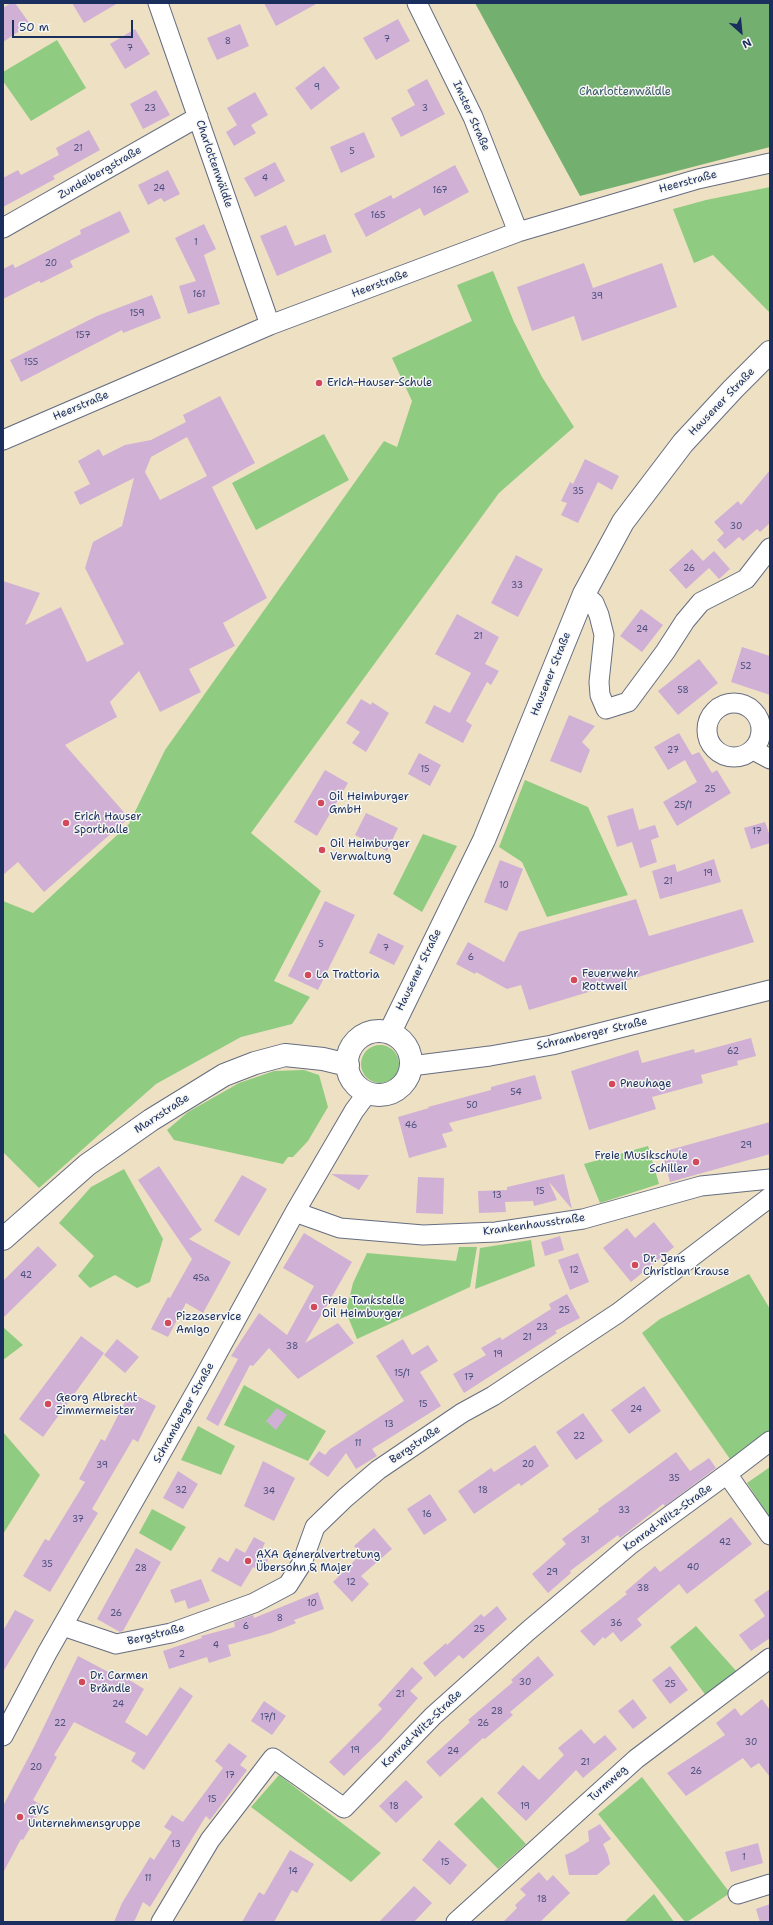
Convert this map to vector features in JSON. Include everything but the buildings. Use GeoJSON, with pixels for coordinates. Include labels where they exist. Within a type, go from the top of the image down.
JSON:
{"type":"FeatureCollection","features":[{"type":"Feature","properties":{"kind":"main road","name":"Hausener Straße"},"geometry":{"type":"LineString","coordinates":[[390,1032],[484,840],[584,594],[623,522],[683,443],[770,352]]}},
{"type":"Feature","properties":{"kind":"main road"},"geometry":{"type":"LineString","coordinates":[[372,1032],[390,1032],[399,1037],[411,1056],[411,1066],[408,1076],[403,1084],[396,1090],[387,1094],[368,1092],[354,1081],[348,1065],[348,1056],[357,1040],[372,1032]]}},
{"type":"Feature","properties":{"kind":"main road","name":"Marxstraße"},"geometry":{"type":"LineString","coordinates":[[3,1239],[88,1165],[151,1120],[224,1075],[255,1063],[285,1055],[323,1059],[348,1065]]}},
{"type":"Feature","properties":{"kind":"street","name":"Charlottenwäldle"},"geometry":{"type":"LineString","coordinates":[[158,3],[270,326]]}},
{"type":"Feature","properties":{"kind":"street","name":"Imster Straße"},"geometry":{"type":"LineString","coordinates":[[416,3],[473,117],[518,232]]}},
{"type":"Feature","properties":{"kind":"street","name":"Zundelbergstraße"},"geometry":{"type":"LineString","coordinates":[[3,228],[198,117]]}},
{"type":"Feature","properties":{"kind":"street","name":"Heerstraße"},"geometry":{"type":"LineString","coordinates":[[3,440],[270,326],[518,232],[698,179],[770,163]]}},
{"type":"Feature","properties":{"kind":"street"},"geometry":{"type":"LineString","coordinates":[[584,594],[594,603],[604,635],[599,682],[600,695],[606,709],[628,702],[665,652],[685,621],[701,602],[746,579],[770,548]]}},
{"type":"Feature","properties":{"kind":"street"},"geometry":{"type":"LineString","coordinates":[[754,748],[757,752],[770,759]]}},
{"type":"Feature","properties":{"kind":"street","name":"Schramberger Straße"},"geometry":{"type":"LineString","coordinates":[[411,1066],[548,1046],[770,990]]}},
{"type":"Feature","properties":{"kind":"street","name":"Schramberger Straße"},"geometry":{"type":"LineString","coordinates":[[3,1736],[295,1212],[354,1111],[368,1092]]}},
{"type":"Feature","properties":{"kind":"street","name":"Krankenhausstraße"},"geometry":{"type":"LineString","coordinates":[[295,1212],[340,1228],[424,1235],[496,1232],[583,1219],[701,1186],[770,1179]]}},
{"type":"Feature","properties":{"kind":"street","name":"Bergstraße"},"geometry":{"type":"LineString","coordinates":[[63,1626],[116,1644],[171,1633],[254,1603],[288,1585],[302,1563],[315,1527],[345,1498],[378,1470],[462,1413],[493,1396],[618,1313],[770,1197]]}},
{"type":"Feature","properties":{"kind":"street","name":"Konrad-Witz-Straße"},"geometry":{"type":"LineString","coordinates":[[161,1922],[210,1840],[273,1758],[344,1808],[433,1716],[528,1632],[631,1544],[770,1441]]}},
{"type":"Feature","properties":{"kind":"street"},"geometry":{"type":"LineString","coordinates":[[727,1474],[770,1534]]}},
{"type":"Feature","properties":{"kind":"street","name":"Turmweg"},"geometry":{"type":"LineString","coordinates":[[456,1922],[636,1759],[770,1658]]}},
{"type":"Feature","properties":{"kind":"street"},"geometry":{"type":"LineString","coordinates":[[738,1894],[770,1884]]}},
{"type":"Feature","properties":{"kind":"green space","name":"Charlottenwäldle"},"geometry":{"type":"Polygon","coordinates":[[[475,3],[770,3],[770,147],[580,196],[475,3]]]}},
{"type":"Feature","properties":{"kind":"green space"},"geometry":{"type":"Polygon","coordinates":[[[57,40],[86,88],[31,121],[3,81],[3,72],[57,40]]]}},
{"type":"Feature","properties":{"kind":"green space"},"geometry":{"type":"Polygon","coordinates":[[[770,187],[770,313],[713,255],[694,263],[673,209],[706,200],[770,187]]]}},
{"type":"Feature","properties":{"kind":"green space"},"geometry":{"type":"Polygon","coordinates":[[[493,271],[514,322],[542,377],[574,427],[499,493],[251,833],[321,891],[274,981],[310,997],[292,1024],[241,1037],[156,1084],[39,1188],[3,1152],[3,901],[33,913],[129,824],[165,750],[384,441],[397,447],[412,401],[392,358],[472,321],[457,285],[493,271]]]}},
{"type":"Feature","properties":{"kind":"green space"},"geometry":{"type":"Polygon","coordinates":[[[324,434],[349,480],[256,530],[232,483],[324,434]]]}},
{"type":"Feature","properties":{"kind":"green space"},"geometry":{"type":"Polygon","coordinates":[[[525,780],[588,807],[628,895],[547,917],[522,862],[499,847],[525,780]]]}},
{"type":"Feature","properties":{"kind":"green space"},"geometry":{"type":"Polygon","coordinates":[[[423,834],[457,846],[422,912],[393,894],[423,834]]]}},
{"type":"Feature","properties":{"kind":"green space"},"geometry":{"type":"Polygon","coordinates":[[[376,1045],[384,1045],[394,1050],[398,1057],[398,1071],[394,1078],[384,1083],[376,1083],[366,1078],[364,1075],[361,1068],[361,1060],[366,1050],[369,1048],[376,1045]]]}},
{"type":"Feature","properties":{"kind":"green space"},"geometry":{"type":"Polygon","coordinates":[[[304,1070],[319,1075],[328,1107],[308,1141],[293,1157],[288,1157],[283,1164],[174,1140],[167,1130],[188,1112],[239,1083],[274,1071],[304,1070]]]}},
{"type":"Feature","properties":{"kind":"green space"},"geometry":{"type":"Polygon","coordinates":[[[648,1146],[659,1184],[600,1203],[584,1164],[648,1146]]]}},
{"type":"Feature","properties":{"kind":"green space"},"geometry":{"type":"Polygon","coordinates":[[[124,1169],[163,1239],[150,1282],[137,1288],[115,1275],[90,1288],[78,1276],[94,1256],[59,1223],[91,1187],[124,1169]]]}},
{"type":"Feature","properties":{"kind":"green space"},"geometry":{"type":"Polygon","coordinates":[[[531,1240],[535,1266],[475,1289],[480,1248],[531,1240]]]}},
{"type":"Feature","properties":{"kind":"green space"},"geometry":{"type":"Polygon","coordinates":[[[459,1247],[477,1247],[470,1287],[357,1339],[346,1312],[353,1283],[367,1253],[456,1261],[459,1247]]]}},
{"type":"Feature","properties":{"kind":"green space"},"geometry":{"type":"Polygon","coordinates":[[[749,1274],[770,1309],[770,1432],[730,1459],[642,1333],[660,1319],[749,1274]]]}},
{"type":"Feature","properties":{"kind":"green space"},"geometry":{"type":"Polygon","coordinates":[[[3,1327],[23,1345],[3,1360],[3,1327]]]}},
{"type":"Feature","properties":{"kind":"green space"},"geometry":{"type":"Polygon","coordinates":[[[244,1385],[326,1431],[308,1461],[224,1425],[244,1385]]]}},
{"type":"Feature","properties":{"kind":"green space"},"geometry":{"type":"Polygon","coordinates":[[[198,1426],[235,1446],[221,1475],[181,1460],[198,1426]]]}},
{"type":"Feature","properties":{"kind":"green space"},"geometry":{"type":"Polygon","coordinates":[[[3,1432],[40,1475],[3,1534],[3,1432]]]}},
{"type":"Feature","properties":{"kind":"green space"},"geometry":{"type":"Polygon","coordinates":[[[770,1467],[770,1519],[747,1483],[770,1467]]]}},
{"type":"Feature","properties":{"kind":"green space"},"geometry":{"type":"Polygon","coordinates":[[[152,1509],[186,1527],[171,1551],[139,1533],[152,1509]]]}},
{"type":"Feature","properties":{"kind":"green space"},"geometry":{"type":"Polygon","coordinates":[[[696,1626],[738,1673],[707,1697],[670,1647],[696,1626]]]}},
{"type":"Feature","properties":{"kind":"green space"},"geometry":{"type":"Polygon","coordinates":[[[279,1775],[381,1853],[351,1882],[251,1807],[279,1775]]]}},
{"type":"Feature","properties":{"kind":"green space"},"geometry":{"type":"Polygon","coordinates":[[[642,1777],[730,1893],[687,1922],[685,1922],[598,1814],[642,1777]]]}},
{"type":"Feature","properties":{"kind":"green space"},"geometry":{"type":"Polygon","coordinates":[[[482,1797],[526,1844],[498,1869],[454,1824],[482,1797]]]}},
{"type":"Feature","properties":{"kind":"green space"},"geometry":{"type":"Polygon","coordinates":[[[654,1894],[674,1922],[624,1922],[654,1894]]]}},
{"type":"Feature","properties":{"kind":"place","name":"Erich-Hauser-Schule"},"geometry":{"type":"Point","coordinates":[319,383]}},
{"type":"Feature","properties":{"kind":"place","name":"Oil Heimburger GmbH"},"geometry":{"type":"Point","coordinates":[321,803]}},
{"type":"Feature","properties":{"kind":"place","name":"Erich Hauser Sporthalle"},"geometry":{"type":"Point","coordinates":[66,823]}},
{"type":"Feature","properties":{"kind":"place","name":"Oil Heimburger Verwaltung"},"geometry":{"type":"Point","coordinates":[322,850]}},
{"type":"Feature","properties":{"kind":"place","name":"La Trattoria"},"geometry":{"type":"Point","coordinates":[308,975]}},
{"type":"Feature","properties":{"kind":"place","name":"Feuerwehr Rottweil"},"geometry":{"type":"Point","coordinates":[574,980]}},
{"type":"Feature","properties":{"kind":"place","name":"Pneuhage"},"geometry":{"type":"Point","coordinates":[612,1084]}},
{"type":"Feature","properties":{"kind":"place","name":"Freie Musikschule Schiller"},"geometry":{"type":"Point","coordinates":[696,1162]}},
{"type":"Feature","properties":{"kind":"place","name":"Dr. Jens Christian Krause"},"geometry":{"type":"Point","coordinates":[635,1265]}},
{"type":"Feature","properties":{"kind":"place","name":"Freie Tankstelle Oil Heimburger"},"geometry":{"type":"Point","coordinates":[314,1307]}},
{"type":"Feature","properties":{"kind":"place","name":"Pizzaservice Amigo"},"geometry":{"type":"Point","coordinates":[168,1323]}},
{"type":"Feature","properties":{"kind":"place","name":"Georg Albrecht Zimmermeister"},"geometry":{"type":"Point","coordinates":[48,1404]}},
{"type":"Feature","properties":{"kind":"place","name":"AXA Generalvertretung Übersohn & Majer"},"geometry":{"type":"Point","coordinates":[248,1561]}},
{"type":"Feature","properties":{"kind":"place","name":"Dr. Carmen Brändle"},"geometry":{"type":"Point","coordinates":[82,1682]}},
{"type":"Feature","properties":{"kind":"place","name":"GVS Unternehmensgruppe"},"geometry":{"type":"Point","coordinates":[20,1817]}}]}
